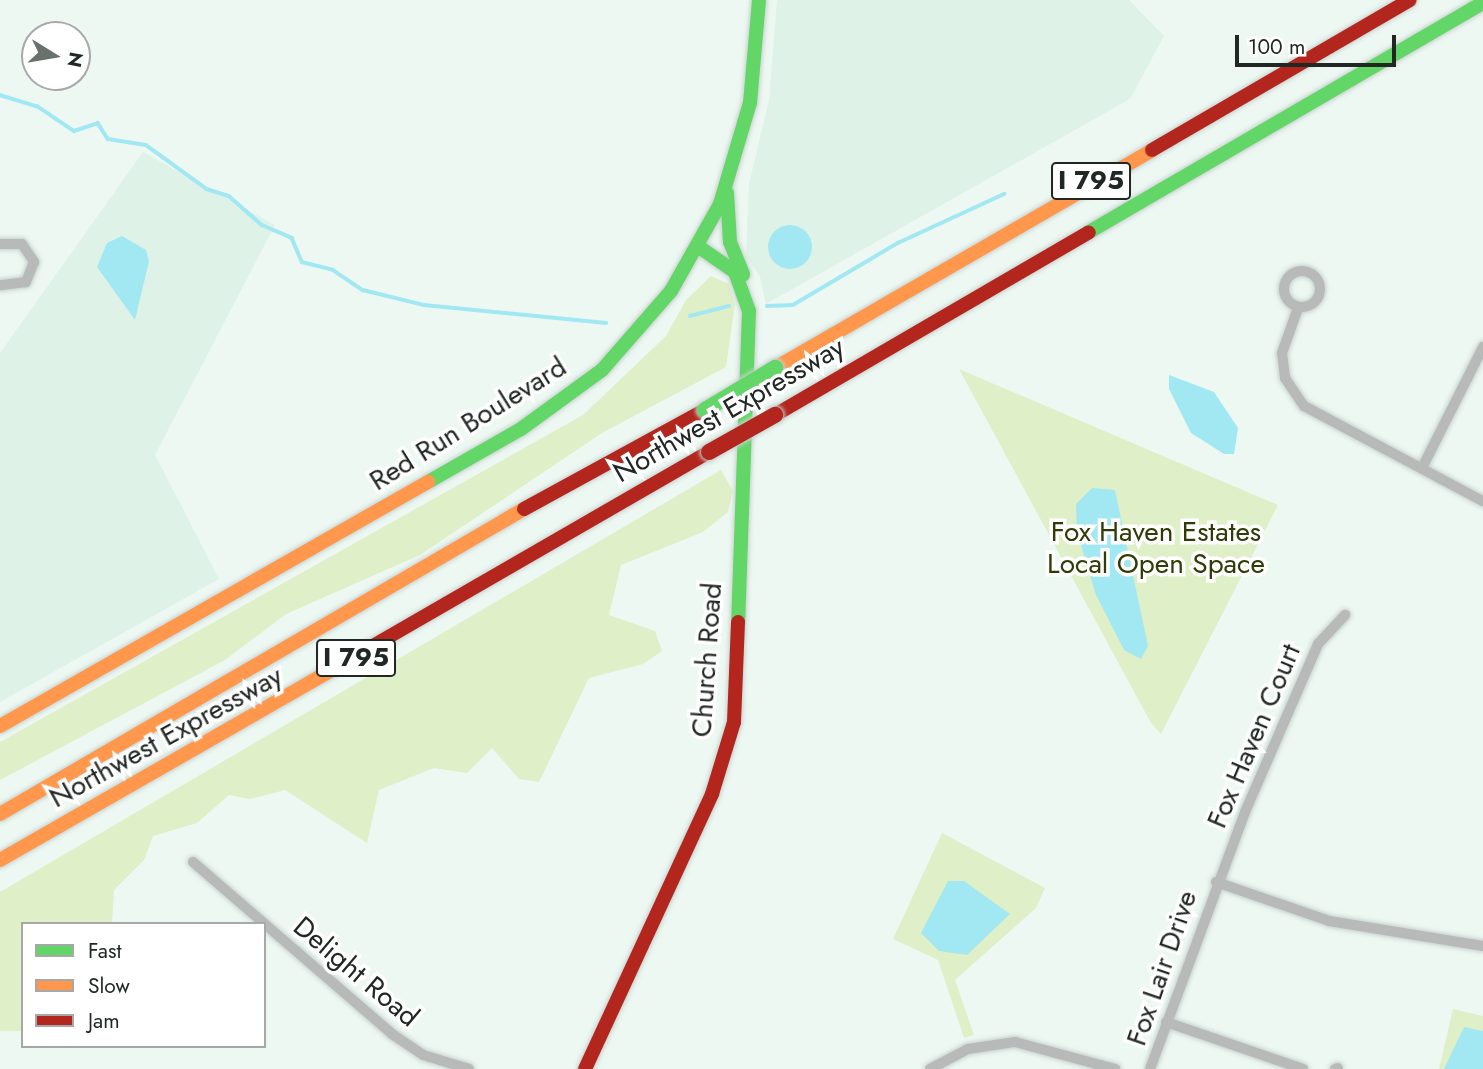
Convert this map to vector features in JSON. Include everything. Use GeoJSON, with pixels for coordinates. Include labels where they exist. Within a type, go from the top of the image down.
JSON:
{"type":"FeatureCollection","features":[{"type":"Feature","properties":{"kind":"main road","name":"Red Run Boulevard"},"geometry":{"type":"LineString","coordinates":[[0,726],[551,410],[639,332],[699,247],[727,187],[750,103],[759,0]]}},
{"type":"Feature","properties":{"kind":"main road"},"geometry":{"type":"LineString","coordinates":[[1181,129],[1388,0]]}},
{"type":"Feature","properties":{"kind":"main road","name":"Northwest Expressway"},"geometry":{"type":"LineString","coordinates":[[0,814],[497,524],[705,410],[1181,129],[1410,0]]}},
{"type":"Feature","properties":{"kind":"main road","name":"Northwest Expressway"},"geometry":{"type":"LineString","coordinates":[[0,860],[775,415],[1312,99],[1483,3]]}},
{"type":"Feature","properties":{"kind":"main road"},"geometry":{"type":"LineString","coordinates":[[1312,99],[1483,15]]}},
{"type":"Feature","properties":{"kind":"main road"},"geometry":{"type":"LineString","coordinates":[[727,187],[730,242],[745,287]]}},
{"type":"Feature","properties":{"kind":"main road"},"geometry":{"type":"LineString","coordinates":[[699,247],[729,266],[745,287]]}},
{"type":"Feature","properties":{"kind":"main road","name":"Church Road"},"geometry":{"type":"LineString","coordinates":[[585,1069],[731,738],[745,287]]}},
{"type":"Feature","properties":{"kind":"street"},"geometry":{"type":"LineString","coordinates":[[0,244],[22,244],[34,262],[26,282],[0,285]]}},
{"type":"Feature","properties":{"kind":"street"},"geometry":{"type":"LineString","coordinates":[[1298,308],[1282,353],[1293,393],[1321,417],[1483,501]]}},
{"type":"Feature","properties":{"kind":"street"},"geometry":{"type":"LineString","coordinates":[[1422,468],[1481,355]]}},
{"type":"Feature","properties":{"kind":"street","name":"Fox Haven Court"},"geometry":{"type":"LineString","coordinates":[[1216,882],[1318,644],[1345,615]]}},
{"type":"Feature","properties":{"kind":"street","name":"Delight Road"},"geometry":{"type":"LineString","coordinates":[[193,862],[262,922]]}},
{"type":"Feature","properties":{"kind":"street"},"geometry":{"type":"LineString","coordinates":[[1216,882],[1329,921],[1483,946]]}},
{"type":"Feature","properties":{"kind":"street","name":"Fox Lair Drive"},"geometry":{"type":"LineString","coordinates":[[1150,1069],[1216,882]]}},
{"type":"Feature","properties":{"kind":"street","name":"Delight Road"},"geometry":{"type":"LineString","coordinates":[[266,925],[400,1041],[469,1069]]}},
{"type":"Feature","properties":{"kind":"street"},"geometry":{"type":"LineString","coordinates":[[1166,1022],[1303,1069]]}},
{"type":"Feature","properties":{"kind":"street","name":"Fox Lair Drive"},"geometry":{"type":"LineString","coordinates":[[930,1069],[968,1049],[1015,1042],[1115,1069]]}},
{"type":"Feature","properties":{"kind":"shaded area"},"geometry":{"type":"Polygon","coordinates":[[[777,0],[1129,0],[1164,36],[1130,99],[766,304],[760,277],[746,256],[749,184],[769,100],[777,0]]]}},
{"type":"Feature","properties":{"kind":"shaded area"},"geometry":{"type":"Polygon","coordinates":[[[143,152],[275,225],[155,455],[219,579],[0,702],[0,353],[143,152]]]}},
{"type":"Feature","properties":{"kind":"green space"},"geometry":{"type":"Polygon","coordinates":[[[711,276],[729,284],[735,304],[726,367],[602,433],[420,555],[286,614],[225,660],[0,780],[0,742],[583,415],[666,336],[686,300],[711,276]]]}},
{"type":"Feature","properties":{"kind":"green space","name":"Fox Haven Estates Local Open Space"},"geometry":{"type":"Polygon","coordinates":[[[959,369],[1278,505],[1161,734],[1151,723],[959,369]]]}},
{"type":"Feature","properties":{"kind":"green space"},"geometry":{"type":"Polygon","coordinates":[[[721,470],[733,491],[728,512],[703,532],[621,565],[609,615],[655,631],[662,651],[643,664],[589,678],[539,782],[519,779],[492,748],[467,773],[434,768],[379,790],[367,843],[285,790],[250,799],[229,795],[197,823],[153,836],[144,860],[114,890],[112,922],[21,922],[21,1031],[0,1031],[0,892],[721,470]]]}},
{"type":"Feature","properties":{"kind":"green space"},"geometry":{"type":"Polygon","coordinates":[[[942,833],[1045,888],[1036,908],[955,980],[974,1035],[964,1038],[938,960],[893,939],[942,833]]]}},
{"type":"Feature","properties":{"kind":"green space"},"geometry":{"type":"Polygon","coordinates":[[[1453,1009],[1483,1016],[1483,1069],[1439,1069],[1453,1009]]]}},
{"type":"Feature","properties":{"kind":"water"},"geometry":{"type":"Polygon","coordinates":[[[790,225],[806,231],[812,247],[806,263],[790,269],[774,263],[768,247],[774,231],[790,225]]]}},
{"type":"Feature","properties":{"kind":"water"},"geometry":{"type":"Polygon","coordinates":[[[122,236],[146,250],[149,261],[135,320],[97,267],[107,243],[122,236]]]}},
{"type":"Feature","properties":{"kind":"water"},"geometry":{"type":"Polygon","coordinates":[[[1169,375],[1214,392],[1238,428],[1234,454],[1224,454],[1191,433],[1169,389],[1169,375]]]}},
{"type":"Feature","properties":{"kind":"water"},"geometry":{"type":"Polygon","coordinates":[[[1092,488],[1115,490],[1148,646],[1141,659],[1124,650],[1096,595],[1077,532],[1076,504],[1092,488]]]}},
{"type":"Feature","properties":{"kind":"water"},"geometry":{"type":"Polygon","coordinates":[[[948,881],[964,881],[1010,914],[967,955],[939,951],[921,933],[948,881]]]}},
{"type":"Feature","properties":{"kind":"water"},"geometry":{"type":"Polygon","coordinates":[[[1464,1027],[1483,1031],[1483,1069],[1444,1069],[1464,1027]]]}},
{"type":"Feature","properties":{"kind":"waterway"},"geometry":{"type":"LineString","coordinates":[[0,95],[37,106],[74,131],[98,123],[108,139],[146,145],[207,189],[229,196],[262,225],[292,238],[302,262],[333,270],[363,290],[424,305],[606,323]]}},
{"type":"Feature","properties":{"kind":"waterway"},"geometry":{"type":"LineString","coordinates":[[767,306],[793,305],[898,243],[1004,194]]}},
{"type":"Feature","properties":{"kind":"waterway"},"geometry":{"type":"LineString","coordinates":[[690,316],[729,306]]}},
{"type":"Feature","properties":{"kind":"traffic: fast"},"geometry":{"type":"LineString","coordinates":[[428,482],[521,429],[602,370],[671,291],[720,204],[750,103],[759,0]]}},
{"type":"Feature","properties":{"kind":"traffic: fast"},"geometry":{"type":"LineString","coordinates":[[1089,232],[1483,3]]}},
{"type":"Feature","properties":{"kind":"traffic: fast"},"geometry":{"type":"LineString","coordinates":[[727,193],[730,242],[743,275]]}},
{"type":"Feature","properties":{"kind":"traffic: fast"},"geometry":{"type":"LineString","coordinates":[[699,247],[735,272],[749,311],[738,622]]}},
{"type":"Feature","properties":{"kind":"traffic: fast"},"geometry":{"type":"LineString","coordinates":[[705,410],[775,368]]}},
{"type":"Feature","properties":{"kind":"traffic: slow"},"geometry":{"type":"LineString","coordinates":[[775,368],[1152,150]]}},
{"type":"Feature","properties":{"kind":"traffic: slow"},"geometry":{"type":"LineString","coordinates":[[0,726],[428,482]]}},
{"type":"Feature","properties":{"kind":"traffic: slow"},"geometry":{"type":"LineString","coordinates":[[0,814],[524,509]]}},
{"type":"Feature","properties":{"kind":"traffic: slow"},"geometry":{"type":"LineString","coordinates":[[0,860],[333,669]]}},
{"type":"Feature","properties":{"kind":"traffic: jam"},"geometry":{"type":"LineString","coordinates":[[1152,150],[1410,0]]}},
{"type":"Feature","properties":{"kind":"traffic: jam"},"geometry":{"type":"LineString","coordinates":[[775,415],[1089,232]]}},
{"type":"Feature","properties":{"kind":"traffic: jam"},"geometry":{"type":"LineString","coordinates":[[524,509],[705,410]]}},
{"type":"Feature","properties":{"kind":"traffic: jam"},"geometry":{"type":"LineString","coordinates":[[709,452],[775,415]]}},
{"type":"Feature","properties":{"kind":"traffic: jam"},"geometry":{"type":"LineString","coordinates":[[333,669],[709,452]]}},
{"type":"Feature","properties":{"kind":"traffic: jam"},"geometry":{"type":"LineString","coordinates":[[585,1069],[712,794],[734,722],[738,622]]}}]}
